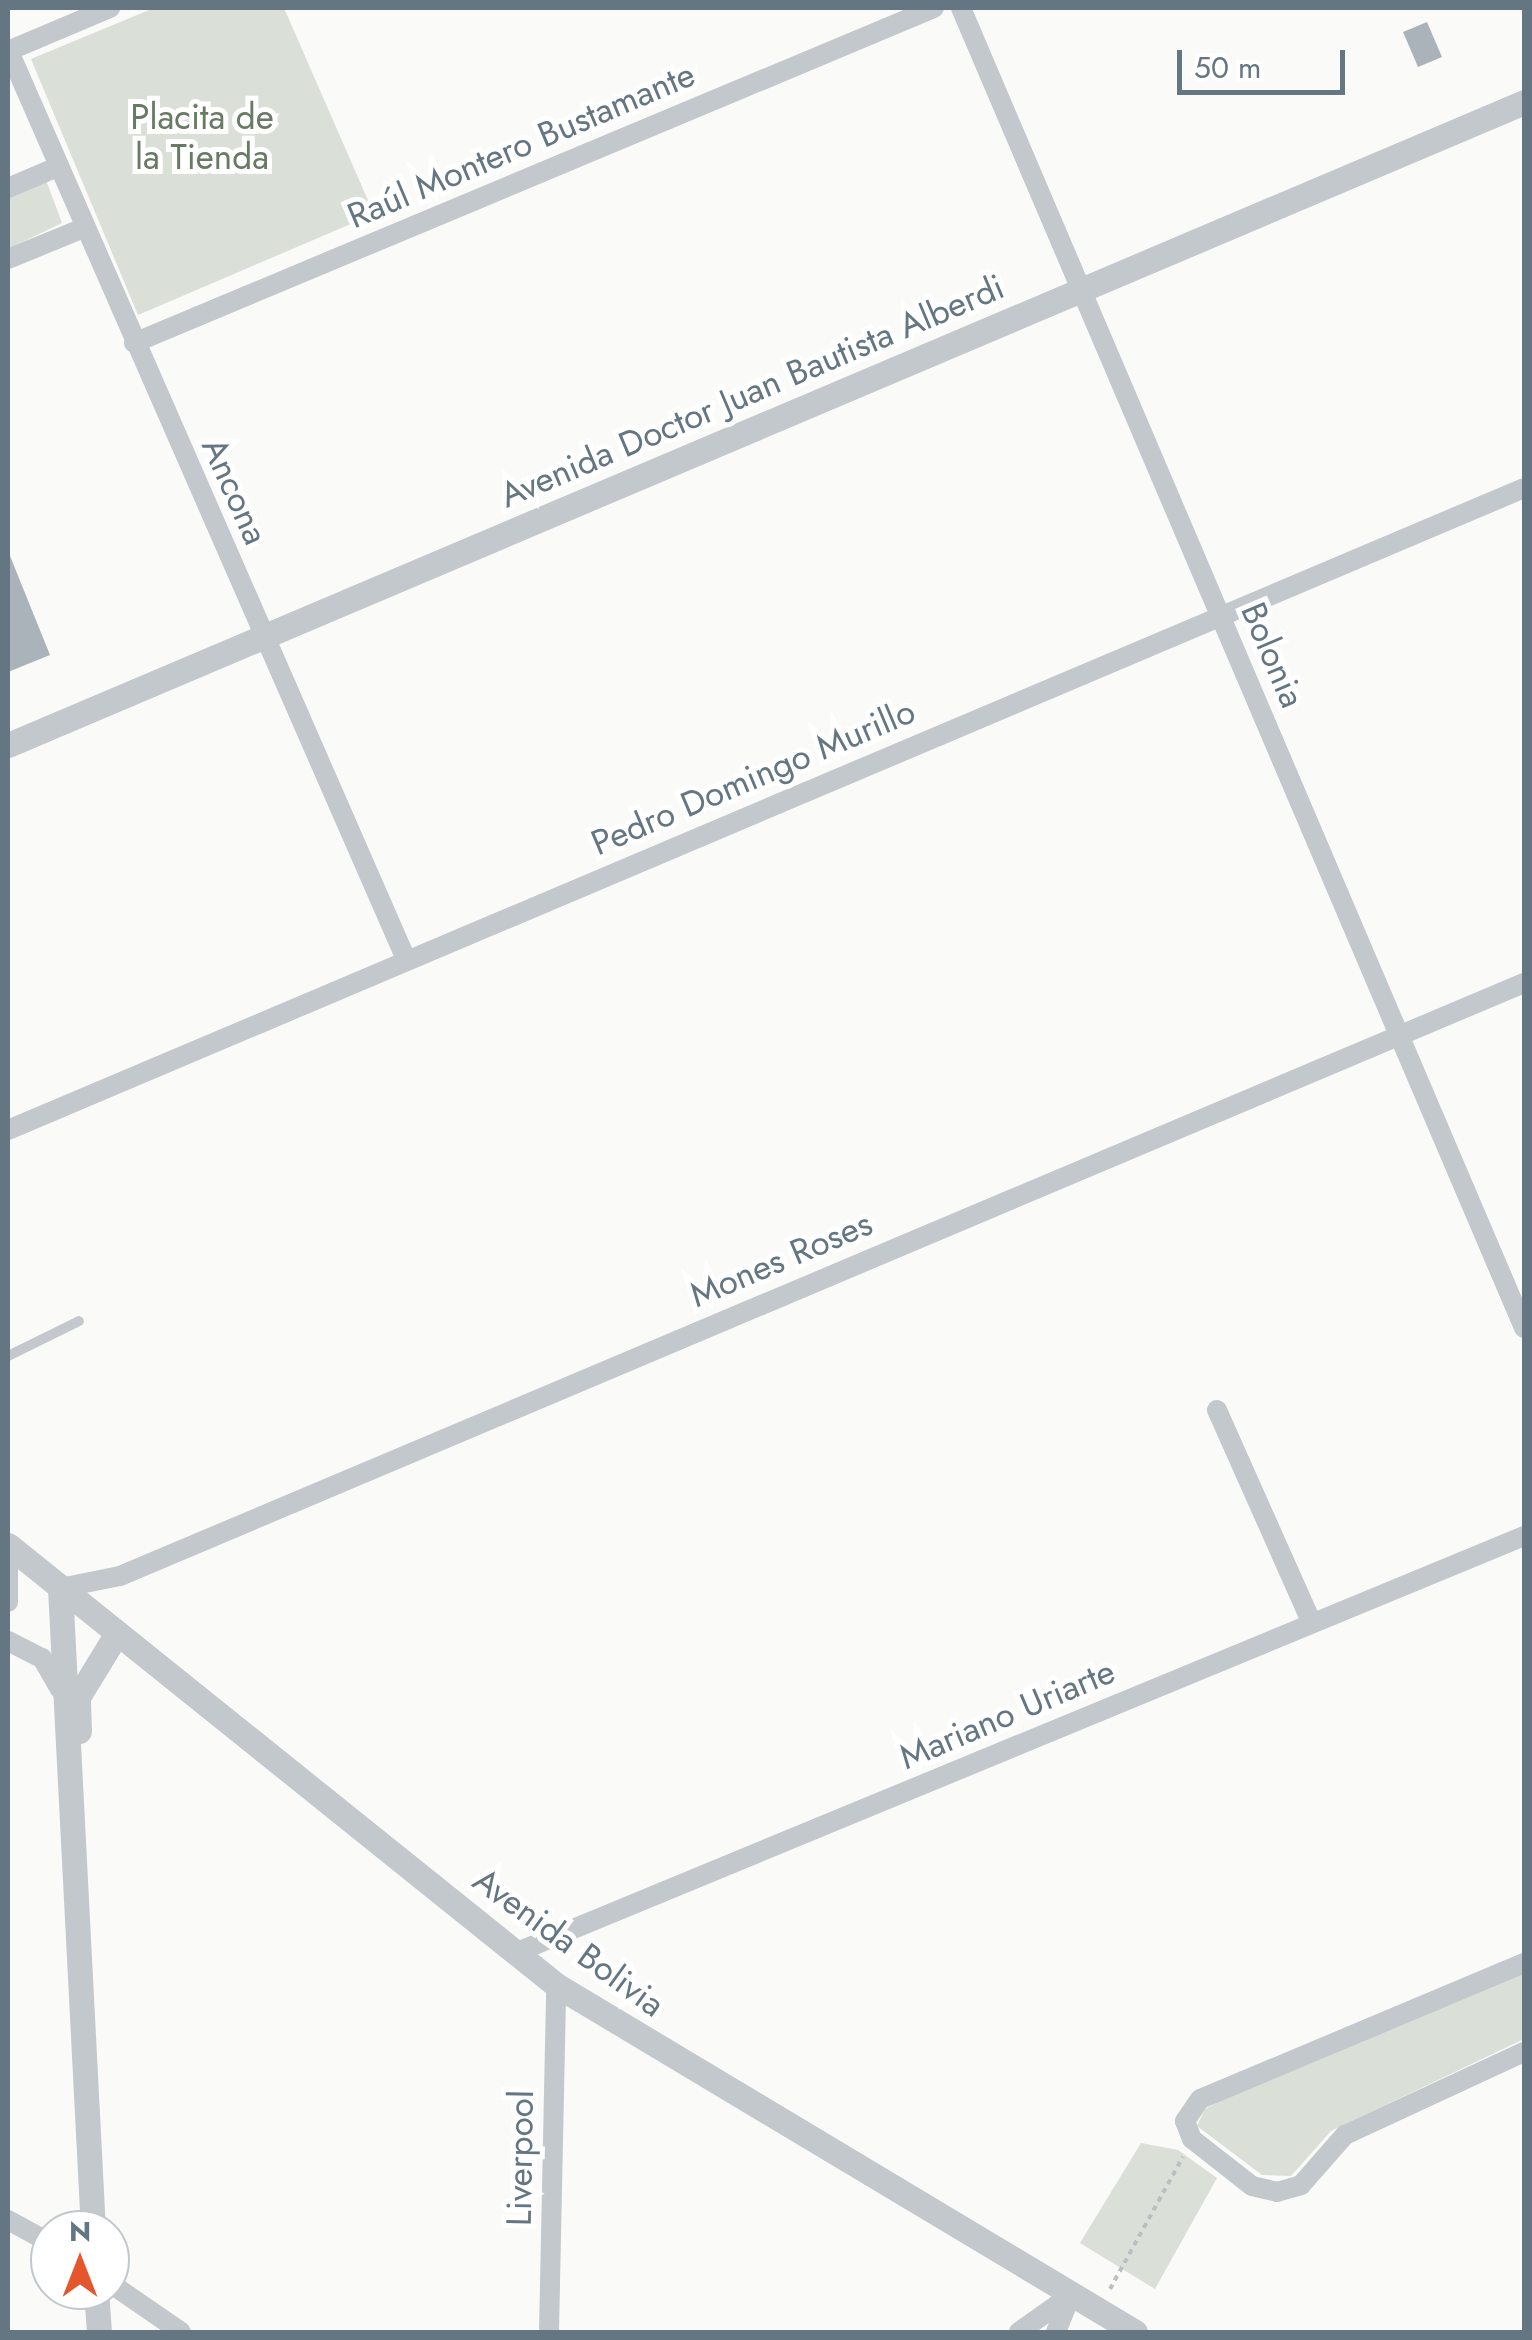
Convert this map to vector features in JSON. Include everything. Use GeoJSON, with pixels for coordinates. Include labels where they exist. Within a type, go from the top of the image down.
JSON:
{"type":"FeatureCollection","features":[{"type":"Feature","properties":{"kind":"street"},"geometry":{"type":"LineString","coordinates":[[8,50],[110,8]]}},
{"type":"Feature","properties":{"kind":"street","name":"Raúl Montero Bustamante"},"geometry":{"type":"LineString","coordinates":[[134,342],[934,8]]}},
{"type":"Feature","properties":{"kind":"street","name":"Bolonia"},"geometry":{"type":"LineString","coordinates":[[961,8],[1524,1328]]}},
{"type":"Feature","properties":{"kind":"street","name":"Ancona"},"geometry":{"type":"LineString","coordinates":[[8,50],[81,230],[406,957]]}},
{"type":"Feature","properties":{"kind":"street","name":"Avenida Doctor Juan Bautista Alberdi"},"geometry":{"type":"LineString","coordinates":[[8,745],[1524,102]]}},
{"type":"Feature","properties":{"kind":"street"},"geometry":{"type":"LineString","coordinates":[[8,188],[55,168]]}},
{"type":"Feature","properties":{"kind":"street"},"geometry":{"type":"LineString","coordinates":[[8,259],[81,230]]}},
{"type":"Feature","properties":{"kind":"street","name":"Pedro Domingo Murillo"},"geometry":{"type":"LineString","coordinates":[[8,1130],[406,957],[1524,488]]}},
{"type":"Feature","properties":{"kind":"street","name":"Mones Roses"},"geometry":{"type":"LineString","coordinates":[[60,1588],[120,1576],[1524,983]]}},
{"type":"Feature","properties":{"kind":"street"},"geometry":{"type":"LineString","coordinates":[[1217,1410],[1312,1623]]}},
{"type":"Feature","properties":{"kind":"street","name":"Mariano Uriarte"},"geometry":{"type":"LineString","coordinates":[[515,1954],[1524,1536]]}},
{"type":"Feature","properties":{"kind":"street"},"geometry":{"type":"LineString","coordinates":[[8,1545],[8,1602]]}},
{"type":"Feature","properties":{"kind":"street","name":"Avenida Bolivia"},"geometry":{"type":"LineString","coordinates":[[8,1545],[556,1986],[1135,2332]]}},
{"type":"Feature","properties":{"kind":"street"},"geometry":{"type":"LineString","coordinates":[[60,1588],[60,1689],[73,1785],[93,2210]]}},
{"type":"Feature","properties":{"kind":"street"},"geometry":{"type":"LineString","coordinates":[[73,1785],[78,1698],[117,1633]]}},
{"type":"Feature","properties":{"kind":"street"},"geometry":{"type":"LineString","coordinates":[[8,1641],[42,1658],[60,1689]]}},
{"type":"Feature","properties":{"kind":"street"},"geometry":{"type":"LineString","coordinates":[[1524,1963],[1200,2099],[1185,2121],[1192,2139],[1252,2186],[1277,2192],[1301,2185],[1345,2134],[1524,2052]]}},
{"type":"Feature","properties":{"kind":"street","name":"Liverpool"},"geometry":{"type":"LineString","coordinates":[[549,2332],[556,1986]]}},
{"type":"Feature","properties":{"kind":"street"},"geometry":{"type":"LineString","coordinates":[[8,2220],[30,2232]]}},
{"type":"Feature","properties":{"kind":"street"},"geometry":{"type":"LineString","coordinates":[[1019,2332],[1071,2295]]}},
{"type":"Feature","properties":{"kind":"street"},"geometry":{"type":"LineString","coordinates":[[1056,2332],[1071,2295]]}},
{"type":"Feature","properties":{"kind":"street"},"geometry":{"type":"LineString","coordinates":[[130,2298],[181,2332]]}},
{"type":"Feature","properties":{"kind":"lane"},"geometry":{"type":"LineString","coordinates":[[8,1356],[79,1321]]}},
{"type":"Feature","properties":{"kind":"path"},"geometry":{"type":"LineString","coordinates":[[1071,2295],[1105,2298],[1192,2139]]}},
{"type":"Feature","properties":{"kind":"green space","name":"Placita de la Tienda"},"geometry":{"type":"Polygon","coordinates":[[[154,8],[284,8],[374,214],[138,315],[31,59],[154,8]]]}},
{"type":"Feature","properties":{"kind":"green space"},"geometry":{"type":"Polygon","coordinates":[[[46,180],[62,223],[8,249],[8,191],[46,180]]]}},
{"type":"Feature","properties":{"kind":"green space"},"geometry":{"type":"Polygon","coordinates":[[[1524,1970],[1524,2039],[1331,2131],[1291,2176],[1262,2175],[1197,2126],[1205,2109],[1255,2084],[1524,1970]]]}},
{"type":"Feature","properties":{"kind":"green space"},"geometry":{"type":"Polygon","coordinates":[[[1141,2143],[1178,2150],[1217,2178],[1155,2289],[1080,2243],[1141,2143]]]}},
{"type":"Feature","properties":{"kind":"building"},"geometry":{"type":"Polygon","coordinates":[[[1427,22],[1442,57],[1418,67],[1403,32],[1427,22]]]}},
{"type":"Feature","properties":{"kind":"building"},"geometry":{"type":"Polygon","coordinates":[[[8,551],[50,655],[8,672],[8,551]]]}}]}
